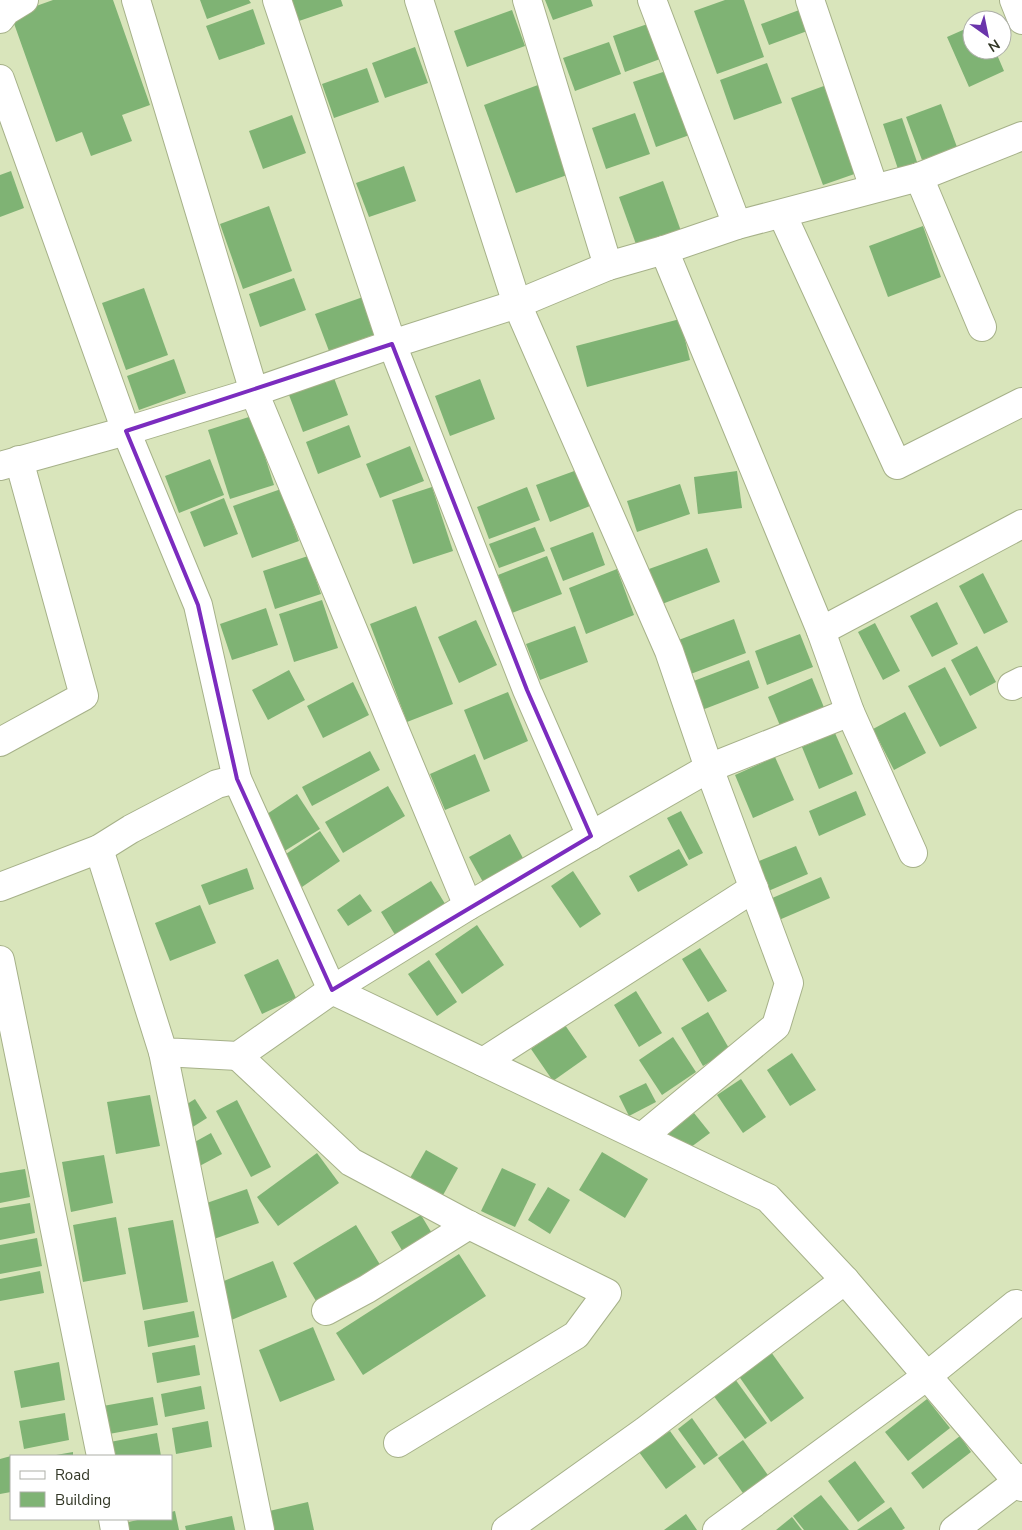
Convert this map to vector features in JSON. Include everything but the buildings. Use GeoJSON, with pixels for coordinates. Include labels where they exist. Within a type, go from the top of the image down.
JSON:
{"type":"FeatureCollection","features":[{"type":"Feature","properties":{"kind":"street"},"geometry":{"type":"LineString","coordinates":[[136,0],[254,392],[468,906]]}},
{"type":"Feature","properties":{"kind":"street"},"geometry":{"type":"LineString","coordinates":[[277,0],[392,344],[527,690],[591,836]]}},
{"type":"Feature","properties":{"kind":"street"},"geometry":{"type":"LineString","coordinates":[[420,0],[517,304],[669,651],[709,768],[789,983],[776,1026],[642,1137]]}},
{"type":"Feature","properties":{"kind":"street"},"geometry":{"type":"LineString","coordinates":[[527,0],[608,266]]}},
{"type":"Feature","properties":{"kind":"street"},"geometry":{"type":"LineString","coordinates":[[652,0],[737,225]]}},
{"type":"Feature","properties":{"kind":"street"},"geometry":{"type":"LineString","coordinates":[[810,0],[874,188]]}},
{"type":"Feature","properties":{"kind":"street"},"geometry":{"type":"LineString","coordinates":[[1014,0],[1022,20]]}},
{"type":"Feature","properties":{"kind":"street"},"geometry":{"type":"LineString","coordinates":[[0,79],[126,431],[198,605],[237,779],[332,990],[768,1198],[845,1280],[1020,1482],[954,1530]]}},
{"type":"Feature","properties":{"kind":"street"},"geometry":{"type":"LineString","coordinates":[[0,742],[84,696],[10,463],[126,431],[254,392],[392,344],[517,304],[608,266],[664,250],[737,225],[919,177],[1022,136]]}},
{"type":"Feature","properties":{"kind":"street"},"geometry":{"type":"LineString","coordinates":[[919,177],[982,327]]}},
{"type":"Feature","properties":{"kind":"street"},"geometry":{"type":"LineString","coordinates":[[782,214],[897,465],[1022,402]]}},
{"type":"Feature","properties":{"kind":"street"},"geometry":{"type":"LineString","coordinates":[[664,250],[821,631],[850,712],[913,854]]}},
{"type":"Feature","properties":{"kind":"street"},"geometry":{"type":"LineString","coordinates":[[821,631],[1022,524]]}},
{"type":"Feature","properties":{"kind":"street"},"geometry":{"type":"LineString","coordinates":[[163,1052],[238,1056],[332,990],[468,906],[709,768],[850,712]]}},
{"type":"Feature","properties":{"kind":"street"},"geometry":{"type":"LineString","coordinates":[[0,887],[99,849],[217,784],[237,779]]}},
{"type":"Feature","properties":{"kind":"street"},"geometry":{"type":"LineString","coordinates":[[99,849],[163,1052],[260,1530]]}},
{"type":"Feature","properties":{"kind":"street"},"geometry":{"type":"LineString","coordinates":[[483,1062],[754,888]]}},
{"type":"Feature","properties":{"kind":"street"},"geometry":{"type":"LineString","coordinates":[[0,960],[100,1455]]}},
{"type":"Feature","properties":{"kind":"street"},"geometry":{"type":"LineString","coordinates":[[238,1056],[352,1162],[469,1225],[607,1293],[576,1334],[398,1443]]}},
{"type":"Feature","properties":{"kind":"street"},"geometry":{"type":"LineString","coordinates":[[326,1311],[367,1289],[469,1225]]}},
{"type":"Feature","properties":{"kind":"street"},"geometry":{"type":"LineString","coordinates":[[506,1530],[645,1431],[845,1280]]}},
{"type":"Feature","properties":{"kind":"street"},"geometry":{"type":"LineString","coordinates":[[733,1525],[927,1376],[1016,1304]]}},
{"type":"Feature","properties":{"kind":"highlighted area"},"geometry":{"type":"Polygon","coordinates":[[[392,344],[527,690],[591,836],[332,990],[237,779],[198,605],[126,431],[392,344]]]}}]}
